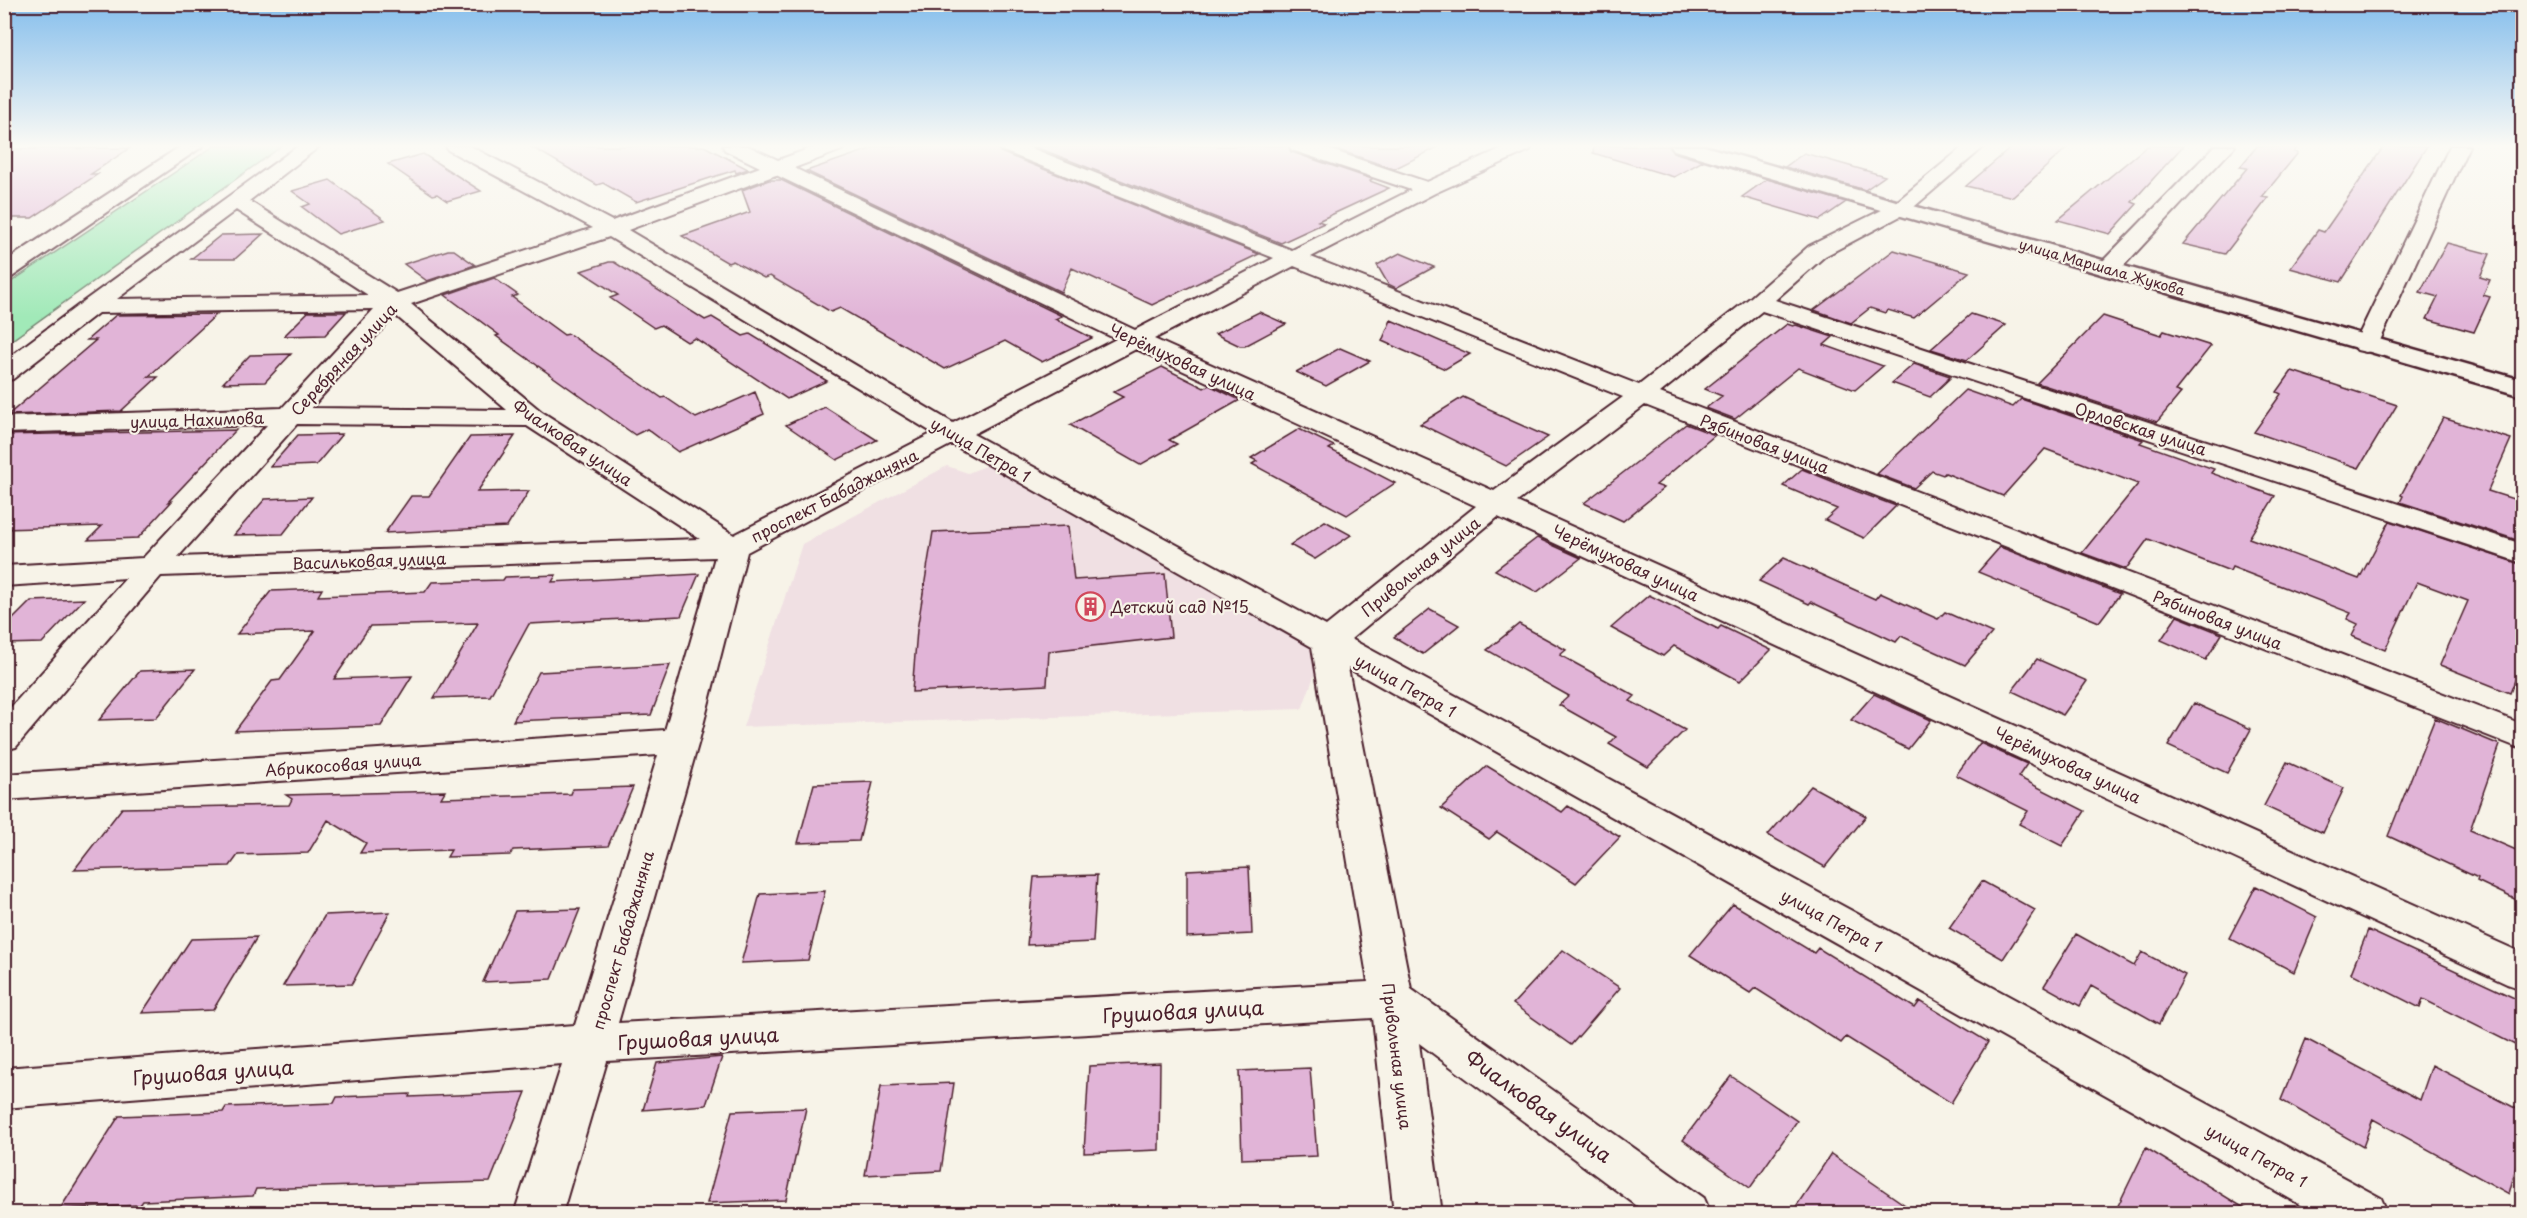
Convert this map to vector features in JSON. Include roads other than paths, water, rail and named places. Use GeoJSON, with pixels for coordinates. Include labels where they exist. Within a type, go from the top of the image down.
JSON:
{"type":"FeatureCollection","features":[{"type":"Feature","properties":{"kind":"main road","name":"улица Маршала Жукова"},"geometry":{"type":"LineString","coordinates":[[1883,203],[2367,345],[2523,388]]}},
{"type":"Feature","properties":{"kind":"street"},"geometry":{"type":"LineString","coordinates":[[4,272],[108,203]]}},
{"type":"Feature","properties":{"kind":"street"},"geometry":{"type":"LineString","coordinates":[[4,374],[92,306],[234,203]]}},
{"type":"Feature","properties":{"kind":"street","name":"Фиалковая улица"},"geometry":{"type":"LineString","coordinates":[[240,203],[394,302],[533,418],[733,547]]}},
{"type":"Feature","properties":{"kind":"street","name":"улица Петра 1"},"geometry":{"type":"LineString","coordinates":[[562,203],[611,229],[953,434],[2364,1214]]}},
{"type":"Feature","properties":{"kind":"street","name":"Серебряная улица"},"geometry":{"type":"LineString","coordinates":[[4,738],[152,567],[394,302],[611,229],[681,203]]}},
{"type":"Feature","properties":{"kind":"street","name":"Черёмуховая улица"},"geometry":{"type":"LineString","coordinates":[[851,203],[1137,340],[2523,972]]}},
{"type":"Feature","properties":{"kind":"street","name":"Рябиновая улица"},"geometry":{"type":"LineString","coordinates":[[1152,203],[2523,737]]}},
{"type":"Feature","properties":{"kind":"street","name":"проспект Бабаджаняна"},"geometry":{"type":"LineString","coordinates":[[538,1214],[681,741],[733,547],[1401,203]]}},
{"type":"Feature","properties":{"kind":"street","name":"Привольная улица"},"geometry":{"type":"LineString","coordinates":[[1418,1214],[1392,999],[1327,642],[1497,503],[1642,395],[1759,302],[1817,251],[1907,203]]}},
{"type":"Feature","properties":{"kind":"street"},"geometry":{"type":"LineString","coordinates":[[2108,270],[2172,203]]}},
{"type":"Feature","properties":{"kind":"street"},"geometry":{"type":"LineString","coordinates":[[2367,345],[2433,203]]}},
{"type":"Feature","properties":{"kind":"street"},"geometry":{"type":"LineString","coordinates":[[92,306],[394,302]]}},
{"type":"Feature","properties":{"kind":"street","name":"Орловская улица"},"geometry":{"type":"LineString","coordinates":[[1759,302],[2523,554]]}},
{"type":"Feature","properties":{"kind":"street","name":"улица Нахимова"},"geometry":{"type":"LineString","coordinates":[[4,425],[289,416],[533,418]]}},
{"type":"Feature","properties":{"kind":"street","name":"Васильковая улица"},"geometry":{"type":"LineString","coordinates":[[4,576],[152,567],[733,547]]}},
{"type":"Feature","properties":{"kind":"street","name":"Абрикосовая улица"},"geometry":{"type":"LineString","coordinates":[[4,787],[681,741]]}},
{"type":"Feature","properties":{"kind":"street","name":"Фиалковая улица"},"geometry":{"type":"LineString","coordinates":[[1392,999],[1687,1214]]}},
{"type":"Feature","properties":{"kind":"street","name":"Грушовая улица"},"geometry":{"type":"LineString","coordinates":[[4,1088],[591,1043],[1392,999]]}},
{"type":"Feature","properties":{"kind":"place","name":"Детский сад №15"},"geometry":{"type":"Point","coordinates":[1090,606]}}]}
